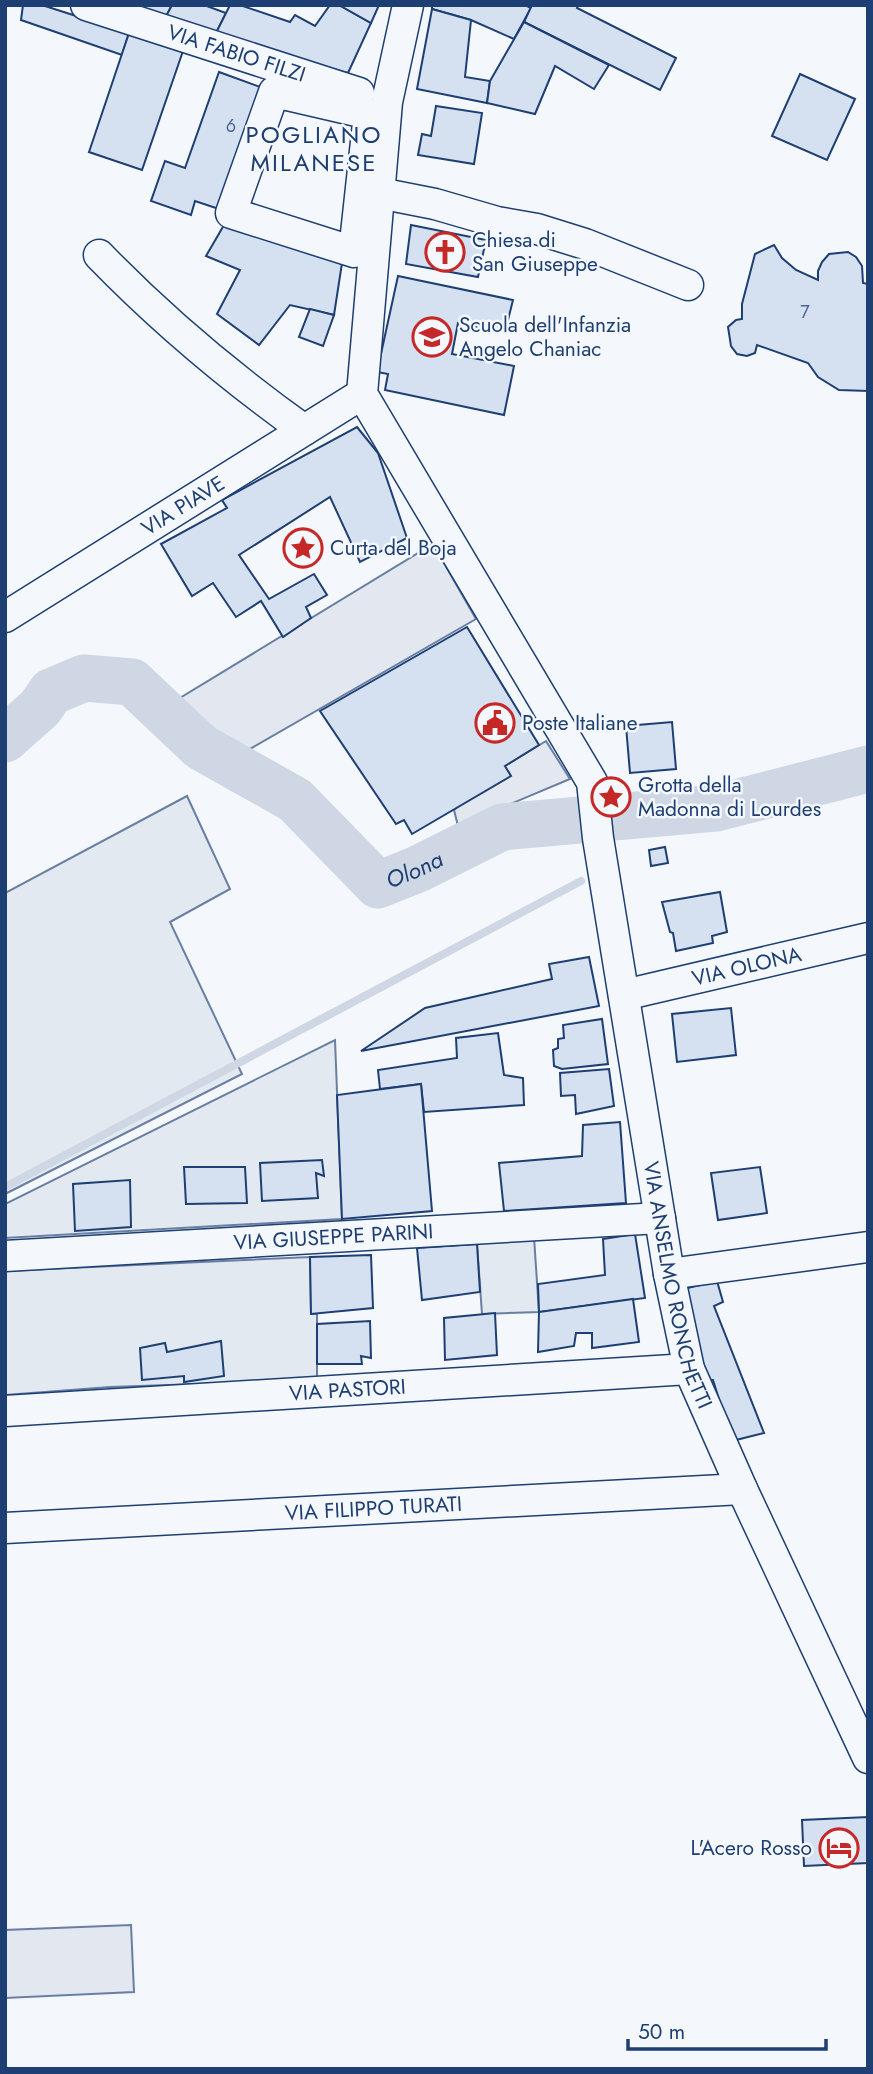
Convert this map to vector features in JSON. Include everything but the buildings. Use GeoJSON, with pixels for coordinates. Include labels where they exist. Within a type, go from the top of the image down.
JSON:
{"type":"FeatureCollection","features":[{"type":"Feature","properties":{"kind":"street","name":"VIA FABIO FILZI"},"geometry":{"type":"LineString","coordinates":[[86,5],[378,108]]}},
{"type":"Feature","properties":{"kind":"street"},"geometry":{"type":"LineString","coordinates":[[378,108],[274,92],[231,214],[354,251],[378,108],[408,5]]}},
{"type":"Feature","properties":{"kind":"street"},"geometry":{"type":"LineString","coordinates":[[362,394],[379,193],[378,108]]}},
{"type":"Feature","properties":{"kind":"street"},"geometry":{"type":"LineString","coordinates":[[379,193],[537,229],[596,248],[688,285]]}},
{"type":"Feature","properties":{"kind":"street"},"geometry":{"type":"LineString","coordinates":[[99,255],[187,340],[304,430]]}},
{"type":"Feature","properties":{"kind":"street","name":"VIA PIAVE"},"geometry":{"type":"LineString","coordinates":[[5,617],[362,394]]}},
{"type":"Feature","properties":{"kind":"street","name":"VIA ANSELMO RONCHETTI"},"geometry":{"type":"LineString","coordinates":[[362,394],[592,782],[598,838],[669,1274],[689,1370],[868,1758]]}},
{"type":"Feature","properties":{"kind":"street","name":"VIA OLONA"},"geometry":{"type":"LineString","coordinates":[[624,995],[868,938]]}},
{"type":"Feature","properties":{"kind":"street","name":"VIA GIUSEPPE PARINI"},"geometry":{"type":"LineString","coordinates":[[5,1256],[660,1218]]}},
{"type":"Feature","properties":{"kind":"street"},"geometry":{"type":"LineString","coordinates":[[669,1274],[868,1247]]}},
{"type":"Feature","properties":{"kind":"street","name":"VIA PASTORI"},"geometry":{"type":"LineString","coordinates":[[5,1411],[689,1370]]}},
{"type":"Feature","properties":{"kind":"street","name":"VIA FILIPPO TURATI"},"geometry":{"type":"LineString","coordinates":[[5,1528],[742,1489]]}},
{"type":"Feature","properties":{"kind":"shaded area"},"geometry":{"type":"Polygon","coordinates":[[[433,544],[476,619],[243,753],[221,745],[191,721],[175,701],[433,544]]]}},
{"type":"Feature","properties":{"kind":"shaded area"},"geometry":{"type":"Polygon","coordinates":[[[546,741],[570,779],[458,826],[454,810],[505,766],[546,741]]]}},
{"type":"Feature","properties":{"kind":"shaded area"},"geometry":{"type":"Polygon","coordinates":[[[187,796],[230,889],[170,922],[242,1074],[5,1194],[5,893],[187,796]]]}},
{"type":"Feature","properties":{"kind":"shaded area"},"geometry":{"type":"Polygon","coordinates":[[[335,1040],[342,1219],[5,1238],[5,1204],[335,1040]]]}},
{"type":"Feature","properties":{"kind":"shaded area"},"geometry":{"type":"Polygon","coordinates":[[[534,1237],[539,1312],[482,1314],[477,1244],[534,1237]]]}},
{"type":"Feature","properties":{"kind":"shaded area"},"geometry":{"type":"Polygon","coordinates":[[[310,1257],[311,1314],[317,1314],[317,1380],[110,1387],[5,1395],[5,1271],[310,1257]]]}},
{"type":"Feature","properties":{"kind":"shaded area"},"geometry":{"type":"Polygon","coordinates":[[[131,1925],[134,1992],[5,1998],[5,1930],[131,1925]]]}},
{"type":"Feature","properties":{"kind":"waterway","name":"Olona"},"geometry":{"type":"LineString","coordinates":[[5,739],[40,708],[51,692],[84,678],[132,682],[201,747],[295,800],[378,885],[418,869],[502,827],[716,808],[868,769]]}},
{"type":"Feature","properties":{"kind":"waterway"},"geometry":{"type":"LineString","coordinates":[[5,1187],[581,881]]}},
{"type":"Feature","properties":{"kind":"place","name":"Chiesa di San Giuseppe"},"geometry":{"type":"Point","coordinates":[445,252]}},
{"type":"Feature","properties":{"kind":"place","name":"Scuola dell'Infanzia Angelo Chaniac"},"geometry":{"type":"Point","coordinates":[432,337]}},
{"type":"Feature","properties":{"kind":"place","name":"Curta del Boja"},"geometry":{"type":"Point","coordinates":[303,548]}},
{"type":"Feature","properties":{"kind":"place","name":"Poste Italiane"},"geometry":{"type":"Point","coordinates":[495,723]}},
{"type":"Feature","properties":{"kind":"place","name":"Grotta della Madonna di Lourdes"},"geometry":{"type":"Point","coordinates":[611,797]}},
{"type":"Feature","properties":{"kind":"place","name":"L'Acero Rosso"},"geometry":{"type":"Point","coordinates":[839,1848]}},
{"type":"Feature","properties":{"kind":"district","name":"POGLIANO MILANESE"},"geometry":{"type":"Point","coordinates":[314,148]}}]}
